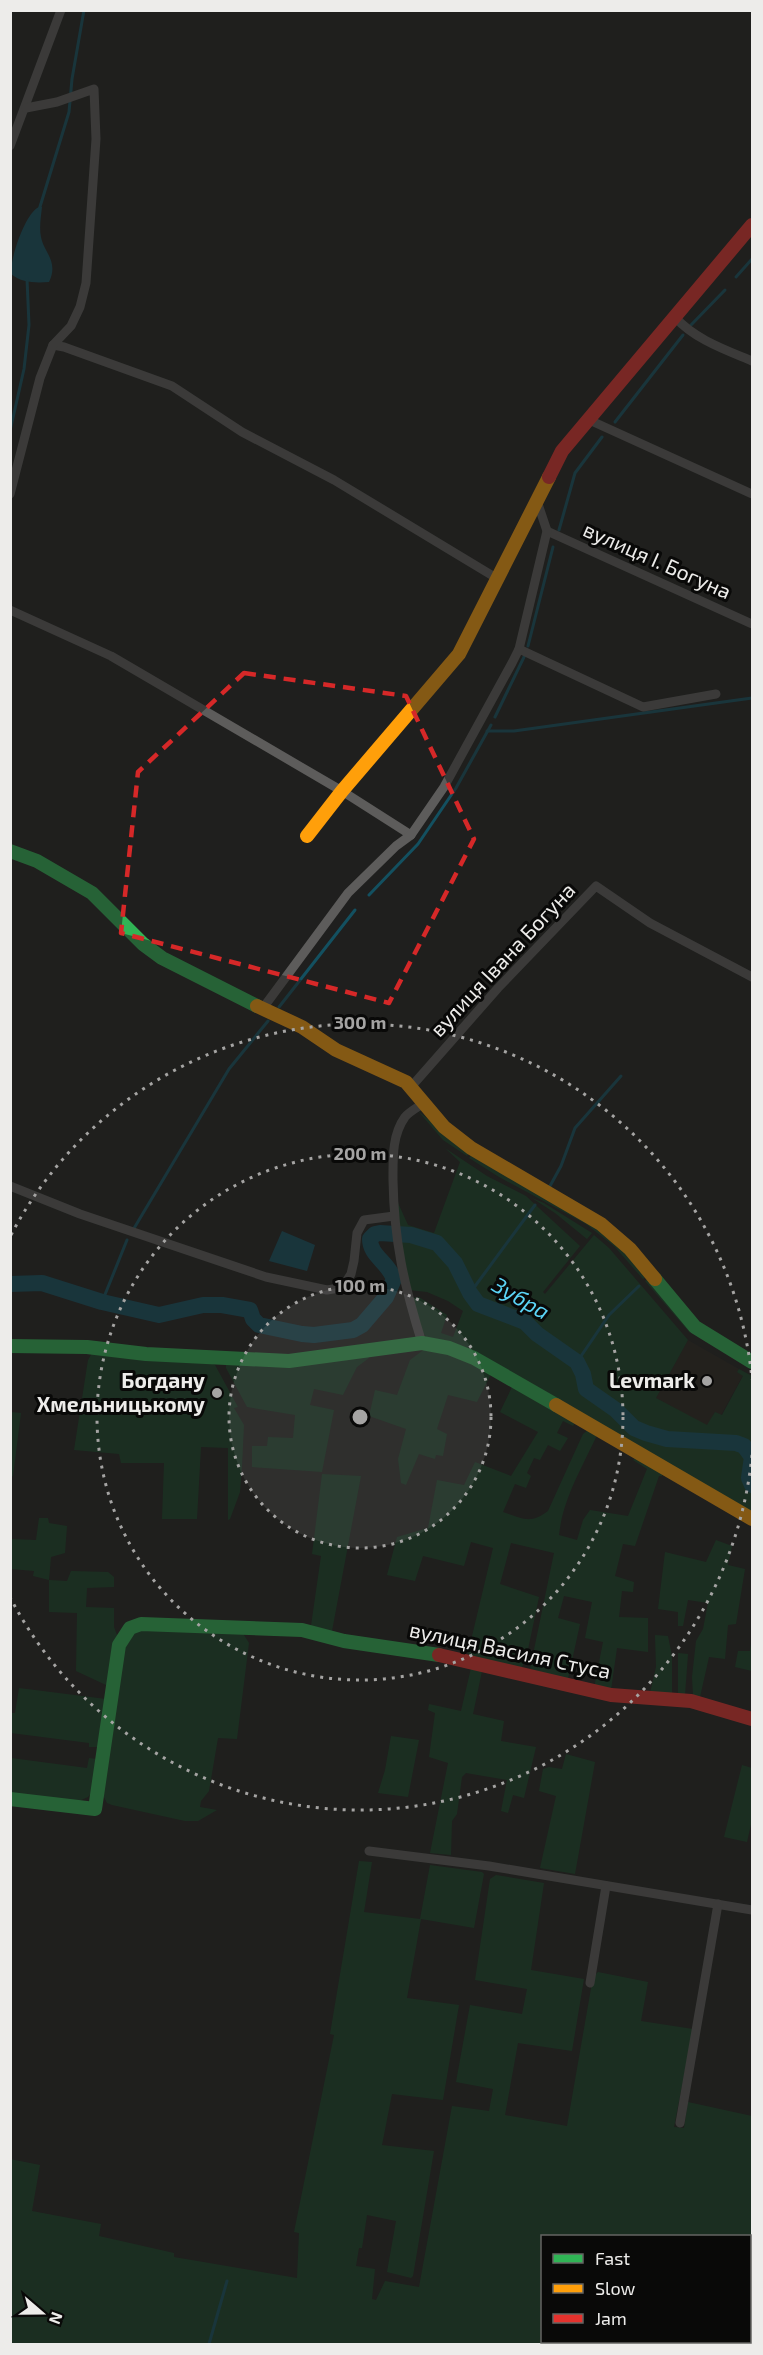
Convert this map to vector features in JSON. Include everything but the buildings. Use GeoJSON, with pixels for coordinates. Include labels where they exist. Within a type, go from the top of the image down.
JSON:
{"type":"FeatureCollection","features":[{"type":"Feature","properties":{"kind":"street"},"geometry":{"type":"LineString","coordinates":[[10,146],[61,10]]}},
{"type":"Feature","properties":{"kind":"street"},"geometry":{"type":"LineString","coordinates":[[10,494],[40,378],[53,345],[71,326],[81,307],[86,283],[96,139],[94,89],[57,102],[26,108]]}},
{"type":"Feature","properties":{"kind":"street"},"geometry":{"type":"LineString","coordinates":[[307,836],[342,791],[459,654],[562,451],[753,225]]}},
{"type":"Feature","properties":{"kind":"street"},"geometry":{"type":"LineString","coordinates":[[675,317],[684,328],[694,334],[753,361]]}},
{"type":"Feature","properties":{"kind":"street"},"geometry":{"type":"LineString","coordinates":[[53,345],[172,386],[242,432],[334,480],[498,579]]}},
{"type":"Feature","properties":{"kind":"street"},"geometry":{"type":"LineString","coordinates":[[587,419],[753,494]]}},
{"type":"Feature","properties":{"kind":"street"},"geometry":{"type":"LineString","coordinates":[[263,1008],[348,893],[396,846],[411,835],[444,787],[519,649],[547,531],[537,501]]}},
{"type":"Feature","properties":{"kind":"street","name":"вулиця І. Богуна"},"geometry":{"type":"LineString","coordinates":[[547,531],[753,624]]}},
{"type":"Feature","properties":{"kind":"street"},"geometry":{"type":"LineString","coordinates":[[10,610],[111,656],[342,791],[411,835]]}},
{"type":"Feature","properties":{"kind":"street"},"geometry":{"type":"LineString","coordinates":[[519,649],[643,707],[716,694]]}},
{"type":"Feature","properties":{"kind":"street"},"geometry":{"type":"LineString","coordinates":[[10,851],[37,861],[92,893],[143,944],[162,958],[302,1027],[336,1050],[394,1075],[411,1087],[444,1127],[471,1148],[601,1224],[630,1249],[695,1327],[753,1362]]}},
{"type":"Feature","properties":{"kind":"street","name":"вулиця Івана Богуна"},"geometry":{"type":"LineString","coordinates":[[411,1087],[498,988],[596,886],[650,923],[753,977]]}},
{"type":"Feature","properties":{"kind":"street"},"geometry":{"type":"LineString","coordinates":[[422,1343],[407,1294],[397,1244],[394,1221],[393,1145],[405,1116],[424,1103]]}},
{"type":"Feature","properties":{"kind":"street"},"geometry":{"type":"LineString","coordinates":[[10,1186],[91,1218],[266,1277],[321,1289],[333,1290],[346,1282],[351,1274],[357,1233],[364,1220],[394,1221]]}},
{"type":"Feature","properties":{"kind":"street"},"geometry":{"type":"LineString","coordinates":[[10,1347],[87,1347],[146,1354],[289,1361],[422,1343],[442,1346],[476,1358],[663,1469],[753,1519]]}},
{"type":"Feature","properties":{"kind":"street","name":"вулиця Василя Стуса"},"geometry":{"type":"LineString","coordinates":[[10,1799],[95,1809],[119,1645],[130,1628],[141,1624],[302,1630],[344,1641],[454,1657],[611,1695],[691,1701],[753,1719]]}},
{"type":"Feature","properties":{"kind":"street"},"geometry":{"type":"LineString","coordinates":[[369,1851],[489,1866],[753,1910]]}},
{"type":"Feature","properties":{"kind":"street"},"geometry":{"type":"LineString","coordinates":[[590,1983],[606,1886]]}},
{"type":"Feature","properties":{"kind":"street"},"geometry":{"type":"LineString","coordinates":[[680,2123],[718,1904]]}},
{"type":"Feature","properties":{"kind":"highlighted area"},"geometry":{"type":"Polygon","coordinates":[[[244,673],[406,696],[474,839],[389,1003],[121,933],[138,772],[244,673]]]}},
{"type":"Feature","properties":{"kind":"shaded area"},"geometry":{"type":"Polygon","coordinates":[[[688,1340],[739,1369],[737,1372],[743,1375],[721,1415],[715,1412],[707,1426],[656,1398],[688,1340]]]}},
{"type":"Feature","properties":{"kind":"green space"},"geometry":{"type":"Polygon","coordinates":[[[418,1111],[469,1153],[467,1156],[443,1140],[418,1111]]]}},
{"type":"Feature","properties":{"kind":"green space"},"geometry":{"type":"Polygon","coordinates":[[[445,1148],[487,1176],[526,1196],[580,1246],[543,1292],[545,1294],[594,1235],[609,1248],[688,1340],[656,1398],[707,1425],[715,1412],[722,1415],[743,1376],[737,1372],[739,1369],[752,1376],[752,1513],[429,1340],[423,1333],[413,1298],[419,1297],[447,1315],[441,1333],[453,1337],[463,1311],[448,1301],[427,1292],[409,1290],[395,1206],[398,1203],[408,1225],[434,1233],[460,1162],[445,1148]]]}},
{"type":"Feature","properties":{"kind":"green space"},"geometry":{"type":"Polygon","coordinates":[[[472,1154],[603,1231],[648,1275],[643,1279],[614,1246],[586,1224],[499,1177],[469,1158],[472,1154]]]}},
{"type":"Feature","properties":{"kind":"green space"},"geometry":{"type":"Polygon","coordinates":[[[532,1198],[544,1203],[592,1233],[587,1239],[532,1198]]]}},
{"type":"Feature","properties":{"kind":"green space"},"geometry":{"type":"Polygon","coordinates":[[[649,1278],[689,1327],[690,1333],[645,1281],[649,1278]]]}},
{"type":"Feature","properties":{"kind":"green space"},"geometry":{"type":"Polygon","coordinates":[[[426,1348],[437,1349],[492,1372],[477,1402],[448,1395],[437,1429],[447,1434],[443,1456],[436,1455],[435,1459],[419,1454],[406,1485],[401,1483],[398,1459],[406,1429],[369,1416],[375,1390],[397,1395],[410,1360],[426,1348]]]}},
{"type":"Feature","properties":{"kind":"green space"},"geometry":{"type":"Polygon","coordinates":[[[92,1353],[208,1362],[215,1365],[238,1407],[234,1408],[244,1425],[240,1492],[230,1519],[228,1520],[228,1448],[201,1447],[197,1519],[162,1519],[164,1463],[121,1463],[119,1454],[74,1450],[88,1360],[92,1353]]]}},
{"type":"Feature","properties":{"kind":"green space"},"geometry":{"type":"Polygon","coordinates":[[[367,1354],[369,1358],[357,1367],[343,1395],[314,1389],[310,1405],[334,1410],[322,1472],[252,1467],[252,1446],[267,1446],[268,1437],[293,1438],[295,1415],[247,1407],[226,1364],[367,1354]]]}},
{"type":"Feature","properties":{"kind":"green space"},"geometry":{"type":"Polygon","coordinates":[[[512,1387],[576,1421],[573,1426],[563,1421],[557,1433],[568,1438],[560,1451],[548,1445],[540,1460],[534,1458],[527,1473],[531,1476],[526,1488],[515,1484],[503,1512],[531,1519],[548,1511],[583,1434],[588,1430],[597,1435],[569,1496],[559,1535],[577,1540],[583,1520],[590,1510],[628,1516],[647,1469],[633,1460],[635,1458],[662,1473],[635,1546],[623,1544],[615,1576],[634,1582],[633,1592],[622,1591],[619,1617],[648,1618],[648,1652],[617,1648],[611,1690],[594,1688],[603,1642],[585,1638],[592,1602],[564,1596],[558,1618],[580,1624],[568,1679],[530,1669],[554,1553],[511,1543],[500,1584],[539,1597],[526,1659],[521,1669],[471,1656],[468,1653],[493,1548],[471,1542],[464,1566],[423,1556],[415,1581],[387,1575],[397,1537],[428,1528],[437,1480],[464,1485],[475,1462],[511,1476],[538,1432],[500,1412],[512,1387]]]}},
{"type":"Feature","properties":{"kind":"green space"},"geometry":{"type":"Polygon","coordinates":[[[11,1412],[21,1413],[13,1476],[11,1477],[11,1412]]]}},
{"type":"Feature","properties":{"kind":"green space"},"geometry":{"type":"Polygon","coordinates":[[[322,1474],[361,1476],[332,1631],[311,1626],[321,1556],[312,1554],[322,1474]]]}},
{"type":"Feature","properties":{"kind":"green space"},"geometry":{"type":"Polygon","coordinates":[[[39,1518],[48,1518],[49,1523],[67,1526],[65,1553],[51,1557],[49,1580],[33,1576],[34,1571],[11,1569],[11,1539],[36,1540],[39,1518]]]}},
{"type":"Feature","properties":{"kind":"green space"},"geometry":{"type":"Polygon","coordinates":[[[716,1540],[732,1546],[728,1565],[745,1569],[736,1624],[728,1625],[725,1659],[709,1657],[700,1697],[693,1695],[692,1677],[696,1641],[703,1629],[708,1603],[688,1600],[683,1626],[678,1626],[678,1612],[658,1609],[665,1552],[706,1562],[716,1540]]]}},
{"type":"Feature","properties":{"kind":"green space"},"geometry":{"type":"Polygon","coordinates":[[[71,1571],[108,1572],[114,1577],[114,1587],[87,1588],[86,1607],[114,1608],[114,1627],[117,1635],[106,1685],[76,1671],[77,1613],[49,1612],[49,1580],[67,1581],[71,1571]]]}},
{"type":"Feature","properties":{"kind":"green space"},"geometry":{"type":"Polygon","coordinates":[[[142,1629],[242,1632],[249,1643],[237,1739],[218,1738],[209,1791],[201,1801],[200,1807],[217,1810],[198,1821],[185,1821],[112,1805],[107,1803],[102,1793],[123,1651],[133,1632],[142,1629]]]}},
{"type":"Feature","properties":{"kind":"green space"},"geometry":{"type":"Polygon","coordinates":[[[655,1635],[668,1636],[672,1656],[672,1693],[650,1693],[656,1667],[655,1635]]]}},
{"type":"Feature","properties":{"kind":"green space"},"geometry":{"type":"Polygon","coordinates":[[[752,1636],[752,1671],[735,1667],[738,1651],[750,1651],[752,1636]]]}},
{"type":"Feature","properties":{"kind":"green space"},"geometry":{"type":"Polygon","coordinates":[[[678,1653],[688,1654],[685,1695],[678,1694],[678,1653]]]}},
{"type":"Feature","properties":{"kind":"green space"},"geometry":{"type":"Polygon","coordinates":[[[471,1668],[482,1671],[473,1714],[504,1721],[501,1741],[536,1747],[524,1798],[513,1795],[508,1813],[501,1811],[507,1780],[466,1773],[462,1777],[457,1814],[452,1821],[451,1855],[430,1853],[448,1763],[429,1757],[435,1713],[428,1710],[429,1704],[461,1711],[471,1668]]]}},
{"type":"Feature","properties":{"kind":"green space"},"geometry":{"type":"Polygon","coordinates":[[[19,1688],[106,1699],[98,1747],[89,1747],[89,1743],[11,1733],[11,1713],[15,1713],[19,1688]]]}},
{"type":"Feature","properties":{"kind":"green space"},"geometry":{"type":"Polygon","coordinates":[[[391,1736],[419,1740],[408,1797],[378,1793],[391,1736]]]}},
{"type":"Feature","properties":{"kind":"green space"},"geometry":{"type":"Polygon","coordinates":[[[566,1754],[595,1762],[575,1874],[540,1868],[556,1796],[539,1791],[543,1769],[549,1767],[562,1769],[566,1754]]]}},
{"type":"Feature","properties":{"kind":"green space"},"geometry":{"type":"Polygon","coordinates":[[[11,1758],[87,1768],[89,1758],[97,1759],[92,1792],[88,1797],[79,1801],[11,1793],[11,1758]]]}},
{"type":"Feature","properties":{"kind":"green space"},"geometry":{"type":"Polygon","coordinates":[[[742,1765],[752,1768],[752,1820],[747,1842],[724,1837],[742,1765]]]}},
{"type":"Feature","properties":{"kind":"green space"},"geometry":{"type":"Polygon","coordinates":[[[359,1861],[372,1862],[364,1912],[420,1919],[430,1865],[482,1872],[484,1874],[474,1928],[421,1919],[407,1998],[459,2005],[443,2100],[392,2094],[382,2145],[434,2151],[411,2278],[387,2272],[396,2221],[367,2215],[362,2248],[359,2248],[356,2266],[375,2269],[372,2299],[376,2300],[385,2281],[419,2287],[452,2106],[489,2111],[493,2089],[456,2082],[470,2005],[522,2014],[527,1989],[475,1980],[490,1879],[496,1875],[544,1883],[531,1970],[584,1979],[572,2051],[518,2043],[505,2115],[567,2126],[593,1977],[598,1972],[648,1982],[641,2021],[693,2029],[674,2127],[684,2128],[688,2102],[752,2116],[752,2344],[11,2344],[10,2159],[40,2165],[32,2211],[101,2224],[99,2236],[174,2253],[174,2257],[297,2278],[299,2233],[294,2232],[334,2035],[330,2034],[359,1861]]]}},
{"type":"Feature","properties":{"kind":"water"},"geometry":{"type":"Polygon","coordinates":[[[39,207],[42,207],[41,237],[52,263],[52,275],[49,282],[24,281],[11,274],[19,237],[29,218],[39,207]]]}},
{"type":"Feature","properties":{"kind":"water"},"geometry":{"type":"Polygon","coordinates":[[[282,1231],[315,1245],[307,1271],[269,1261],[282,1231]]]}},
{"type":"Feature","properties":{"kind":"waterway"},"geometry":{"type":"LineString","coordinates":[[39,210],[69,112],[72,79],[84,10]]}},
{"type":"Feature","properties":{"kind":"waterway"},"geometry":{"type":"LineString","coordinates":[[736,277],[752,259]]}},
{"type":"Feature","properties":{"kind":"waterway"},"geometry":{"type":"LineString","coordinates":[[10,431],[24,369],[29,325],[27,279]]}},
{"type":"Feature","properties":{"kind":"waterway"},"geometry":{"type":"LineString","coordinates":[[691,325],[725,290]]}},
{"type":"Feature","properties":{"kind":"waterway"},"geometry":{"type":"LineString","coordinates":[[615,422],[683,335]]}},
{"type":"Feature","properties":{"kind":"waterway"},"geometry":{"type":"LineString","coordinates":[[559,530],[575,473],[602,437]]}},
{"type":"Feature","properties":{"kind":"waterway"},"geometry":{"type":"LineString","coordinates":[[528,646],[553,547]]}},
{"type":"Feature","properties":{"kind":"waterway"},"geometry":{"type":"LineString","coordinates":[[495,717],[524,657]]}},
{"type":"Feature","properties":{"kind":"waterway"},"geometry":{"type":"LineString","coordinates":[[487,731],[514,731],[752,698]]}},
{"type":"Feature","properties":{"kind":"waterway"},"geometry":{"type":"LineString","coordinates":[[369,895],[418,844],[456,788],[491,725]]}},
{"type":"Feature","properties":{"kind":"waterway"},"geometry":{"type":"LineString","coordinates":[[279,1007],[355,910]]}},
{"type":"Feature","properties":{"kind":"waterway"},"geometry":{"type":"LineString","coordinates":[[133,1230],[229,1069],[268,1021]]}},
{"type":"Feature","properties":{"kind":"waterway"},"geometry":{"type":"LineString","coordinates":[[550,1186],[561,1166],[575,1128],[621,1076]]}},
{"type":"Feature","properties":{"kind":"waterway"},"geometry":{"type":"LineString","coordinates":[[470,1293],[535,1205]]}},
{"type":"Feature","properties":{"kind":"waterway","name":"Зубра"},"geometry":{"type":"LineString","coordinates":[[10,1284],[42,1283],[102,1302],[159,1315],[203,1305],[222,1305],[250,1310],[253,1319],[259,1325],[314,1335],[353,1330],[362,1325],[386,1297],[394,1279],[376,1255],[370,1239],[380,1233],[411,1235],[437,1243],[455,1263],[478,1304],[525,1322],[537,1334],[577,1362],[583,1374],[586,1389],[616,1410],[634,1428],[667,1439],[736,1443],[744,1446],[752,1457],[749,1478],[752,1485]]}},
{"type":"Feature","properties":{"kind":"waterway"},"geometry":{"type":"LineString","coordinates":[[102,1302],[127,1240]]}},
{"type":"Feature","properties":{"kind":"waterway"},"geometry":{"type":"LineString","coordinates":[[577,1362],[609,1315],[639,1286]]}},
{"type":"Feature","properties":{"kind":"waterway"},"geometry":{"type":"LineString","coordinates":[[209,2344],[227,2281]]}},
{"type":"Feature","properties":{"kind":"traffic: fast"},"geometry":{"type":"LineString","coordinates":[[10,851],[37,861],[92,893],[143,944],[162,958],[257,1006]]}},
{"type":"Feature","properties":{"kind":"traffic: fast"},"geometry":{"type":"LineString","coordinates":[[655,1279],[695,1327],[752,1362]]}},
{"type":"Feature","properties":{"kind":"traffic: fast"},"geometry":{"type":"LineString","coordinates":[[10,1346],[87,1347],[146,1354],[289,1361],[422,1343],[449,1348],[474,1358],[556,1405]]}},
{"type":"Feature","properties":{"kind":"traffic: fast"},"geometry":{"type":"LineString","coordinates":[[10,1799],[95,1809],[119,1645],[130,1628],[141,1624],[302,1630],[344,1641],[439,1655]]}},
{"type":"Feature","properties":{"kind":"traffic: slow"},"geometry":{"type":"LineString","coordinates":[[307,836],[342,791],[459,654],[549,477]]}},
{"type":"Feature","properties":{"kind":"traffic: slow"},"geometry":{"type":"LineString","coordinates":[[257,1006],[302,1027],[336,1050],[406,1082],[444,1127],[471,1148],[601,1224],[630,1249],[655,1279]]}},
{"type":"Feature","properties":{"kind":"traffic: slow"},"geometry":{"type":"LineString","coordinates":[[556,1405],[752,1519]]}},
{"type":"Feature","properties":{"kind":"traffic: jam"},"geometry":{"type":"LineString","coordinates":[[549,477],[562,451],[752,225]]}},
{"type":"Feature","properties":{"kind":"traffic: jam"},"geometry":{"type":"LineString","coordinates":[[439,1655],[611,1695],[691,1701],[752,1719]]}},
{"type":"Feature","properties":{"kind":"place","name":"Levmark"},"geometry":{"type":"Point","coordinates":[707,1381]}},
{"type":"Feature","properties":{"kind":"place","name":"Богдану Хмельницькому"},"geometry":{"type":"Point","coordinates":[217,1393]}}]}
